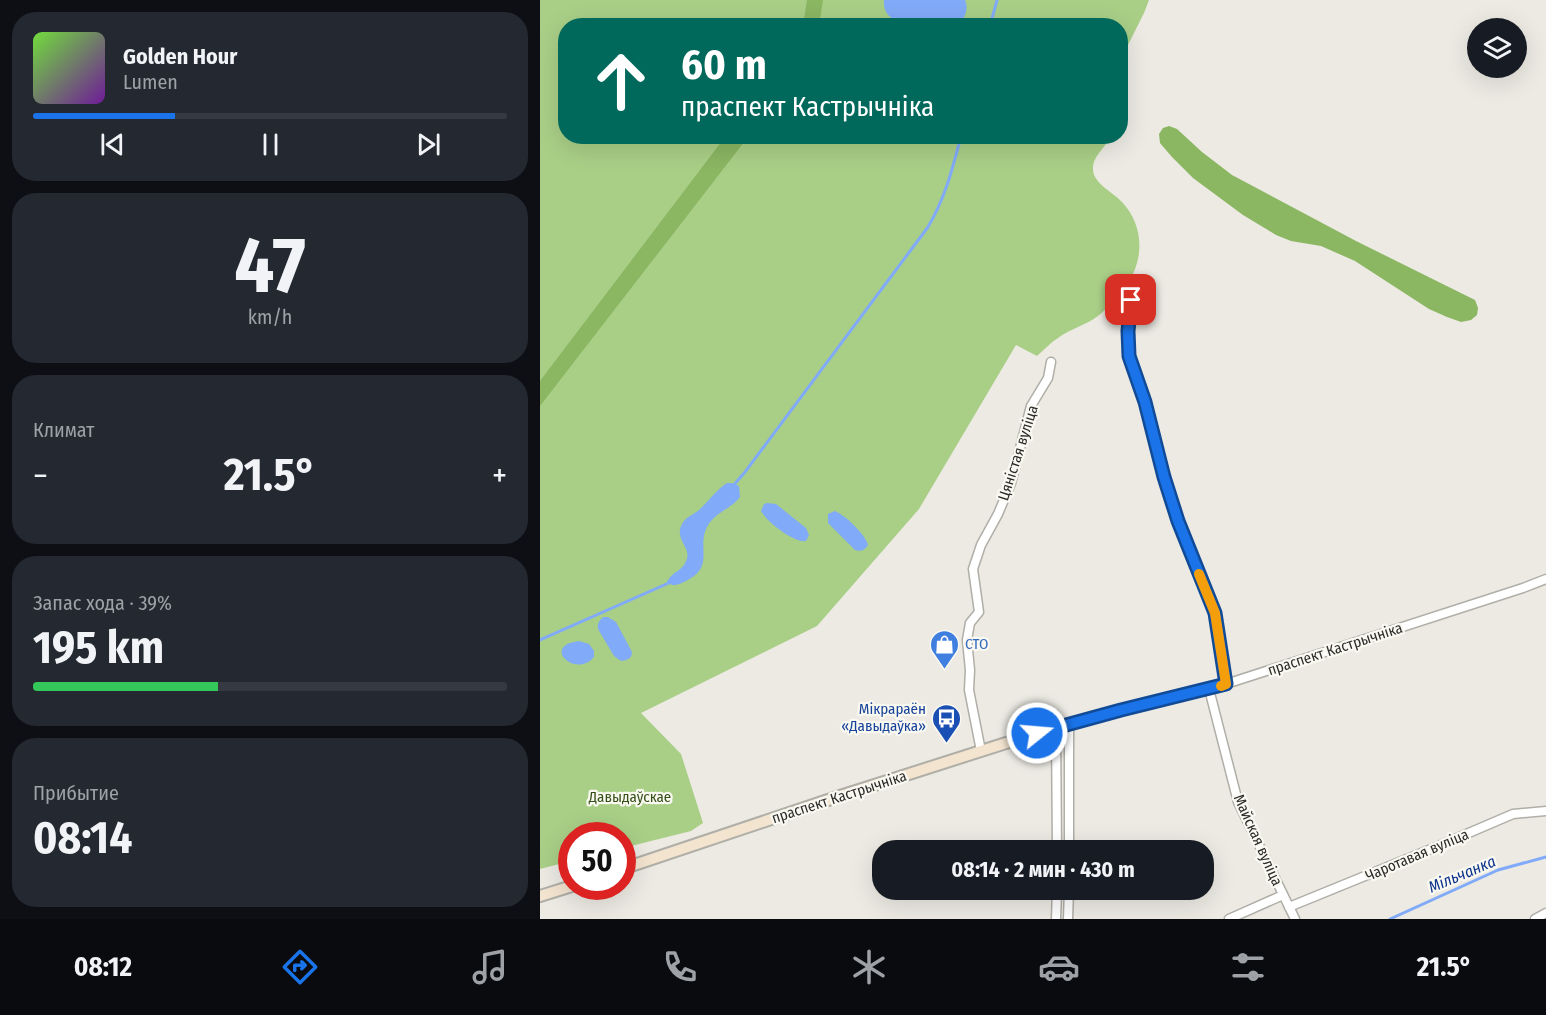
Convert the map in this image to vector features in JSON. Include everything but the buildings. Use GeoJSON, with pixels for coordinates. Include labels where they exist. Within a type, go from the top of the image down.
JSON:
{"type":"FeatureCollection","features":[{"type":"Feature","properties":{"kind":"main road","name":"праспект Кастрычніка"},"geometry":{"type":"LineString","coordinates":[[636,864],[1056,727]]}},
{"type":"Feature","properties":{"kind":"main road"},"geometry":{"type":"LineString","coordinates":[[540,896],[558,890]]}},
{"type":"Feature","properties":{"kind":"street"},"geometry":{"type":"LineString","coordinates":[[1131,300],[1128,331],[1129,356],[1145,402],[1178,521],[1215,613],[1226,684]]}},
{"type":"Feature","properties":{"kind":"street","name":"Цяністая вуліца"},"geometry":{"type":"LineString","coordinates":[[981,751],[969,690],[967,640],[970,623],[979,612],[973,569],[981,545],[998,514],[1011,483],[1031,406],[1048,378],[1051,363]]}},
{"type":"Feature","properties":{"kind":"street","name":"праспект Кастрычніка"},"geometry":{"type":"LineString","coordinates":[[1056,727],[1226,684],[1546,579]]}},
{"type":"Feature","properties":{"kind":"street","name":"Майская вуліца"},"geometry":{"type":"LineString","coordinates":[[1209,689],[1238,802],[1295,919]]}},
{"type":"Feature","properties":{"kind":"street"},"geometry":{"type":"LineString","coordinates":[[1069,723],[1069,840]]}},
{"type":"Feature","properties":{"kind":"street"},"geometry":{"type":"LineString","coordinates":[[1056,727],[1057,840]]}},
{"type":"Feature","properties":{"kind":"street","name":"Чаротавая вуліца"},"geometry":{"type":"LineString","coordinates":[[1289,907],[1436,848],[1513,814],[1546,811]]}},
{"type":"Feature","properties":{"kind":"street"},"geometry":{"type":"LineString","coordinates":[[1229,919],[1283,895]]}},
{"type":"Feature","properties":{"kind":"street"},"geometry":{"type":"LineString","coordinates":[[1056,919],[1057,900]]}},
{"type":"Feature","properties":{"kind":"street"},"geometry":{"type":"LineString","coordinates":[[1068,919],[1069,900]]}},
{"type":"Feature","properties":{"kind":"street"},"geometry":{"type":"LineString","coordinates":[[1534,919],[1546,913]]}},
{"type":"Feature","properties":{"kind":"green space","name":"Давыдаўскае"},"geometry":{"type":"Polygon","coordinates":[[[540,0],[1149,0],[1128,45],[1128,18],[558,18],[558,144],[1106,144],[1095,160],[1094,173],[1099,183],[1118,198],[1130,212],[1138,233],[1139,245],[1138,257],[1130,279],[1101,314],[1052,342],[1037,356],[1016,345],[919,509],[817,626],[641,713],[681,754],[703,823],[691,831],[636,845],[636,822],[558,822],[558,864],[540,869],[540,0]]]}},
{"type":"Feature","properties":{"kind":"green space"},"geometry":{"type":"Polygon","coordinates":[[[807,0],[823,0],[820,18],[804,18],[807,0]]]}},
{"type":"Feature","properties":{"kind":"green space"},"geometry":{"type":"Polygon","coordinates":[[[1169,126],[1177,129],[1232,175],[1356,241],[1475,300],[1478,308],[1477,315],[1471,320],[1461,322],[1447,317],[1429,309],[1355,261],[1321,246],[1291,241],[1276,235],[1243,215],[1193,178],[1160,143],[1159,134],[1163,128],[1169,126]]]}},
{"type":"Feature","properties":{"kind":"green space"},"geometry":{"type":"Polygon","coordinates":[[[720,144],[743,144],[540,406],[540,381],[720,144]]]}},
{"type":"Feature","properties":{"kind":"water"},"geometry":{"type":"Polygon","coordinates":[[[884,0],[965,0],[966,3],[963,18],[891,18],[885,11],[884,0]]]}},
{"type":"Feature","properties":{"kind":"water"},"geometry":{"type":"Polygon","coordinates":[[[727,483],[739,486],[740,497],[708,525],[703,542],[704,556],[700,570],[684,582],[669,584],[667,582],[671,576],[682,567],[687,557],[687,550],[680,534],[682,524],[727,483]]]}},
{"type":"Feature","properties":{"kind":"water"},"geometry":{"type":"Polygon","coordinates":[[[767,503],[776,504],[806,528],[809,535],[806,541],[795,539],[769,521],[761,511],[767,503]]]}},
{"type":"Feature","properties":{"kind":"water"},"geometry":{"type":"Polygon","coordinates":[[[835,511],[859,530],[868,545],[864,549],[855,550],[828,523],[828,514],[835,511]]]}},
{"type":"Feature","properties":{"kind":"water"},"geometry":{"type":"Polygon","coordinates":[[[603,617],[616,622],[632,652],[629,659],[621,661],[614,656],[598,629],[603,617]]]}},
{"type":"Feature","properties":{"kind":"water"},"geometry":{"type":"Polygon","coordinates":[[[579,641],[589,644],[594,651],[594,657],[587,663],[571,663],[565,659],[562,649],[568,644],[579,641]]]}},
{"type":"Feature","properties":{"kind":"waterway"},"geometry":{"type":"LineString","coordinates":[[992,18],[997,0]]}},
{"type":"Feature","properties":{"kind":"waterway"},"geometry":{"type":"LineString","coordinates":[[733,486],[928,227],[944,194],[959,144]]}},
{"type":"Feature","properties":{"kind":"waterway"},"geometry":{"type":"LineString","coordinates":[[540,640],[671,582]]}},
{"type":"Feature","properties":{"kind":"waterway","name":"Мільчанка"},"geometry":{"type":"LineString","coordinates":[[1390,919],[1498,870],[1546,857]]}},
{"type":"Feature","properties":{"kind":"slow traffic"},"geometry":{"type":"LineString","coordinates":[[1199,574],[1215,613],[1226,684],[1221,686]]}},
{"type":"Feature","properties":{"kind":"place","name":"СТО"},"geometry":{"type":"Point","coordinates":[944,670]}},
{"type":"Feature","properties":{"kind":"place","name":"Мікрараён «Давыдаўка»"},"geometry":{"type":"Point","coordinates":[947,744]}},
{"type":"Feature","properties":{"kind":"route"},"geometry":{"type":"LineString","coordinates":[[1037,733],[1226,684],[1215,613],[1178,521],[1145,402],[1129,356],[1128,331],[1131,300]]}}]}
